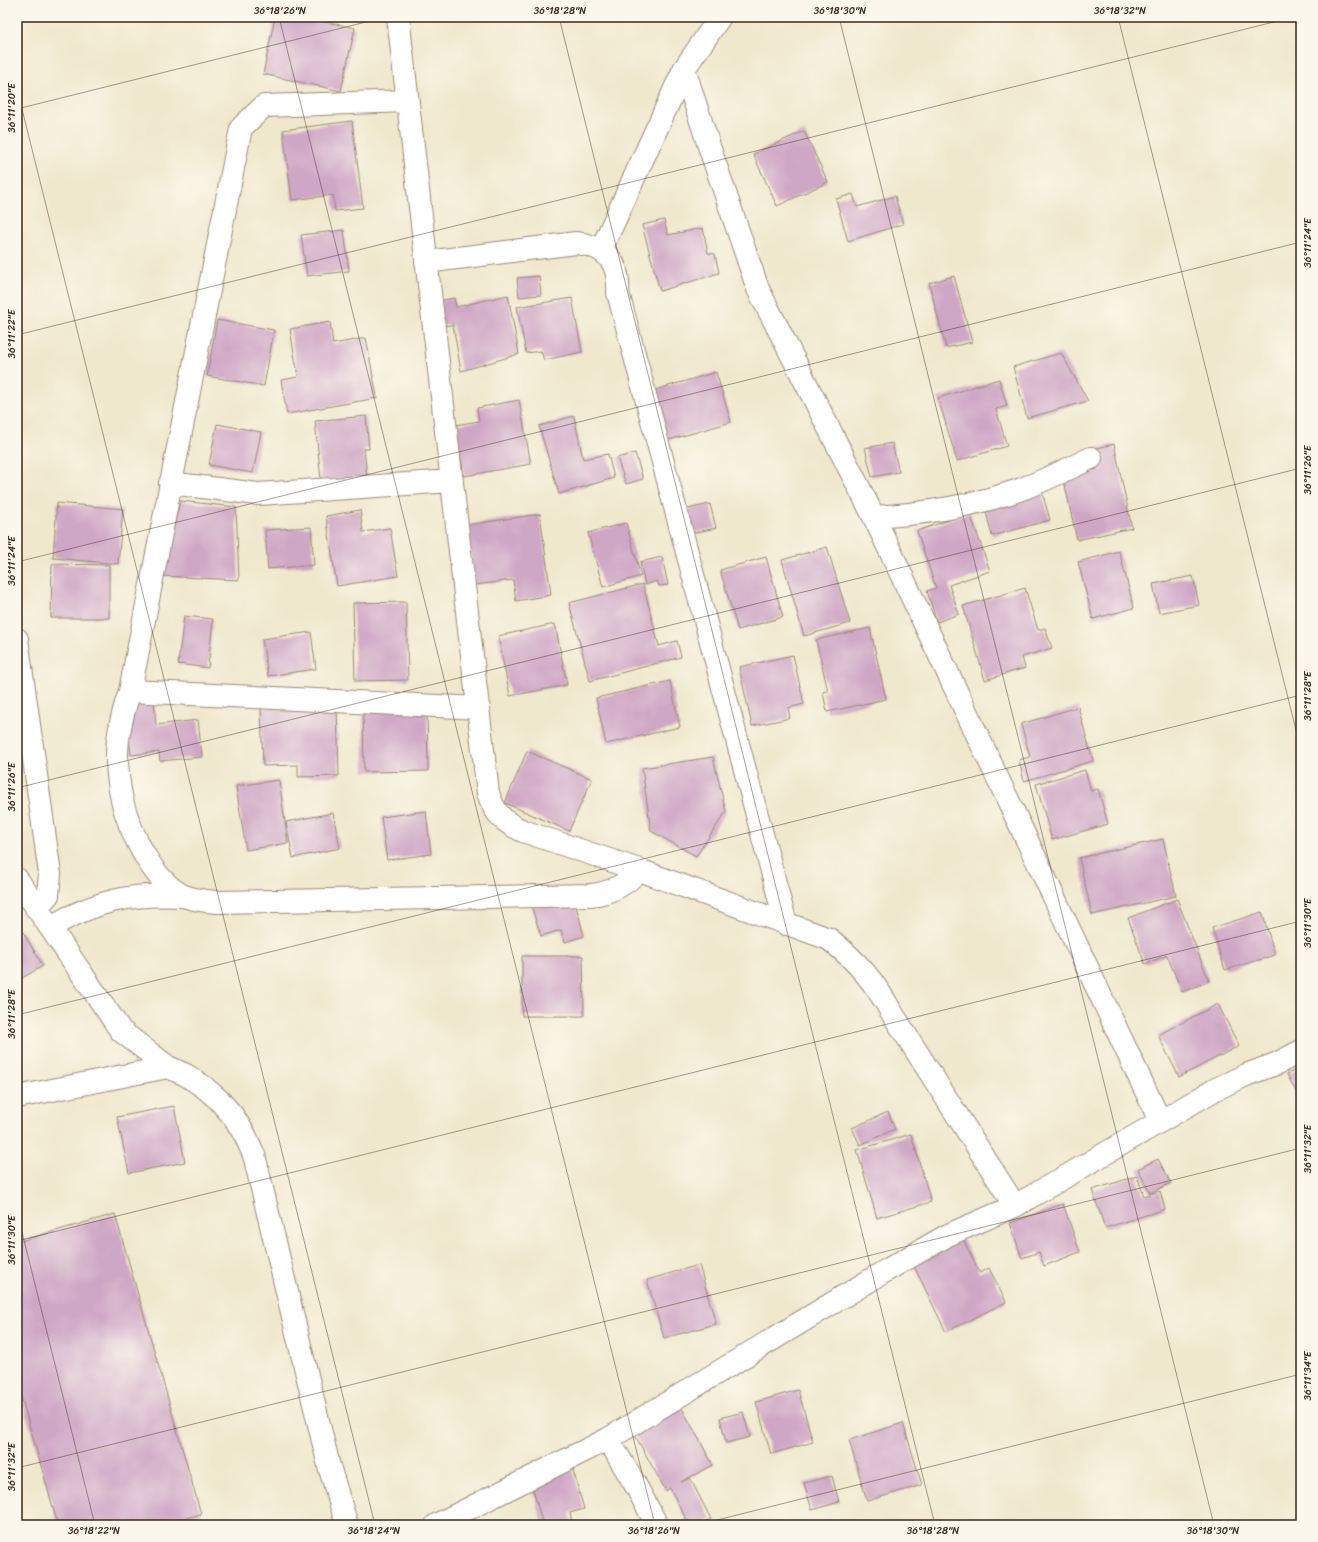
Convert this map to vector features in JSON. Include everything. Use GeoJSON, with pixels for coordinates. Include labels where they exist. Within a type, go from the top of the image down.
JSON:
{"type":"FeatureCollection","features":[{"type":"Feature","properties":{"kind":"street"},"geometry":{"type":"LineString","coordinates":[[398,17],[488,793],[492,806],[500,817],[510,825],[523,831],[638,870],[829,939],[849,955],[881,992],[892,1013],[1015,1206]]}},
{"type":"Feature","properties":{"kind":"street"},"geometry":{"type":"LineString","coordinates":[[601,250],[684,69],[712,20]]}},
{"type":"Feature","properties":{"kind":"street"},"geometry":{"type":"LineString","coordinates":[[684,69],[758,289],[874,517],[1160,1121]]}},
{"type":"Feature","properties":{"kind":"street"},"geometry":{"type":"LineString","coordinates":[[183,896],[168,886],[154,869],[132,830],[124,809],[119,786],[117,762],[118,738],[121,720],[130,691],[241,128],[264,106],[408,101]]}},
{"type":"Feature","properties":{"kind":"street"},"geometry":{"type":"LineString","coordinates":[[426,262],[576,243],[594,246],[601,250],[610,258],[617,269],[619,281],[618,293],[786,924]]}},
{"type":"Feature","properties":{"kind":"street"},"geometry":{"type":"LineString","coordinates":[[874,517],[931,512],[973,504],[1020,490],[1091,458]]}},
{"type":"Feature","properties":{"kind":"street"},"geometry":{"type":"LineString","coordinates":[[170,483],[258,494],[452,481]]}},
{"type":"Feature","properties":{"kind":"street"},"geometry":{"type":"LineString","coordinates":[[17,639],[50,874],[48,895],[36,908]]}},
{"type":"Feature","properties":{"kind":"street"},"geometry":{"type":"LineString","coordinates":[[130,691],[479,708]]}},
{"type":"Feature","properties":{"kind":"street"},"geometry":{"type":"LineString","coordinates":[[50,927],[71,915],[94,905],[116,899],[153,895],[183,896],[199,901],[216,902],[591,895],[611,891],[622,886],[631,879],[638,870]]}},
{"type":"Feature","properties":{"kind":"street"},"geometry":{"type":"LineString","coordinates":[[17,879],[121,1032],[168,1067],[198,1083],[219,1100],[234,1116],[245,1135],[254,1155],[327,1459],[347,1525]]}},
{"type":"Feature","properties":{"kind":"street"},"geometry":{"type":"LineString","coordinates":[[436,1525],[608,1439],[948,1235],[1015,1206],[1216,1089],[1246,1075],[1278,1064],[1301,1051]]}},
{"type":"Feature","properties":{"kind":"street"},"geometry":{"type":"LineString","coordinates":[[17,1097],[168,1067]]}},
{"type":"Feature","properties":{"kind":"street"},"geometry":{"type":"LineString","coordinates":[[608,1439],[657,1525]]}},
{"type":"Feature","properties":{"kind":"building"},"geometry":{"type":"Polygon","coordinates":[[[275,17],[302,17],[355,28],[341,91],[263,74],[275,17]]]}},
{"type":"Feature","properties":{"kind":"building"},"geometry":{"type":"Polygon","coordinates":[[[352,121],[363,208],[335,211],[333,195],[292,200],[283,130],[352,121]]]}},
{"type":"Feature","properties":{"kind":"building"},"geometry":{"type":"Polygon","coordinates":[[[804,131],[828,182],[777,206],[753,154],[804,131]]]}},
{"type":"Feature","properties":{"kind":"building"},"geometry":{"type":"Polygon","coordinates":[[[853,194],[857,207],[895,196],[903,224],[848,241],[836,199],[853,194]]]}},
{"type":"Feature","properties":{"kind":"building"},"geometry":{"type":"Polygon","coordinates":[[[664,220],[668,235],[703,228],[708,253],[715,254],[719,273],[660,291],[642,225],[664,220]]]}},
{"type":"Feature","properties":{"kind":"building"},"geometry":{"type":"Polygon","coordinates":[[[344,230],[349,271],[307,276],[301,235],[344,230]]]}},
{"type":"Feature","properties":{"kind":"building"},"geometry":{"type":"Polygon","coordinates":[[[539,276],[541,295],[519,297],[517,278],[539,276]]]}},
{"type":"Feature","properties":{"kind":"building"},"geometry":{"type":"Polygon","coordinates":[[[954,276],[972,342],[946,348],[929,283],[954,276]]]}},
{"type":"Feature","properties":{"kind":"building"},"geometry":{"type":"Polygon","coordinates":[[[508,295],[519,354],[461,371],[453,325],[438,326],[438,301],[454,298],[456,307],[508,295]]]}},
{"type":"Feature","properties":{"kind":"building"},"geometry":{"type":"Polygon","coordinates":[[[572,298],[582,352],[544,360],[541,351],[526,353],[517,307],[572,298]]]}},
{"type":"Feature","properties":{"kind":"building"},"geometry":{"type":"Polygon","coordinates":[[[217,320],[274,330],[264,386],[207,376],[217,320]]]}},
{"type":"Feature","properties":{"kind":"building"},"geometry":{"type":"Polygon","coordinates":[[[330,322],[333,344],[366,338],[377,398],[287,414],[281,380],[298,377],[290,329],[330,322]]]}},
{"type":"Feature","properties":{"kind":"building"},"geometry":{"type":"Polygon","coordinates":[[[1061,353],[1088,401],[1027,418],[1013,367],[1061,353]]]}},
{"type":"Feature","properties":{"kind":"building"},"geometry":{"type":"Polygon","coordinates":[[[716,372],[731,422],[669,440],[655,390],[716,372]]]}},
{"type":"Feature","properties":{"kind":"building"},"geometry":{"type":"Polygon","coordinates":[[[999,379],[1007,406],[996,409],[1007,446],[957,461],[938,398],[999,379]]]}},
{"type":"Feature","properties":{"kind":"building"},"geometry":{"type":"Polygon","coordinates":[[[519,400],[531,464],[464,476],[455,425],[479,421],[477,408],[519,400]]]}},
{"type":"Feature","properties":{"kind":"building"},"geometry":{"type":"Polygon","coordinates":[[[366,416],[369,449],[364,449],[367,476],[321,480],[315,421],[366,416]]]}},
{"type":"Feature","properties":{"kind":"building"},"geometry":{"type":"Polygon","coordinates":[[[574,416],[583,459],[608,454],[614,478],[559,494],[539,426],[574,416]]]}},
{"type":"Feature","properties":{"kind":"building"},"geometry":{"type":"Polygon","coordinates":[[[217,424],[261,432],[253,473],[209,465],[217,424]]]}},
{"type":"Feature","properties":{"kind":"building"},"geometry":{"type":"Polygon","coordinates":[[[892,443],[899,472],[872,477],[865,448],[892,443]]]}},
{"type":"Feature","properties":{"kind":"building"},"geometry":{"type":"Polygon","coordinates":[[[1114,444],[1132,528],[1077,540],[1063,476],[1097,469],[1093,449],[1114,444]]]}},
{"type":"Feature","properties":{"kind":"building"},"geometry":{"type":"Polygon","coordinates":[[[635,453],[643,479],[626,484],[617,458],[635,453]]]}},
{"type":"Feature","properties":{"kind":"building"},"geometry":{"type":"Polygon","coordinates":[[[1041,488],[1050,520],[992,536],[984,504],[1041,488]]]}},
{"type":"Feature","properties":{"kind":"building"},"geometry":{"type":"Polygon","coordinates":[[[180,501],[236,507],[239,580],[162,576],[180,501]]]}},
{"type":"Feature","properties":{"kind":"building"},"geometry":{"type":"Polygon","coordinates":[[[57,503],[123,509],[118,564],[53,558],[57,503]]]}},
{"type":"Feature","properties":{"kind":"building"},"geometry":{"type":"Polygon","coordinates":[[[710,504],[716,528],[688,534],[683,510],[710,504]]]}},
{"type":"Feature","properties":{"kind":"building"},"geometry":{"type":"Polygon","coordinates":[[[360,510],[363,532],[390,528],[398,576],[337,586],[326,516],[360,510]]]}},
{"type":"Feature","properties":{"kind":"building"},"geometry":{"type":"Polygon","coordinates":[[[970,513],[990,571],[949,585],[959,614],[937,622],[927,591],[936,588],[917,531],[970,513]]]}},
{"type":"Feature","properties":{"kind":"building"},"geometry":{"type":"Polygon","coordinates":[[[540,514],[551,595],[516,601],[513,580],[475,585],[466,525],[540,514]]]}},
{"type":"Feature","properties":{"kind":"building"},"geometry":{"type":"Polygon","coordinates":[[[626,523],[641,576],[603,587],[588,533],[626,523]]]}},
{"type":"Feature","properties":{"kind":"building"},"geometry":{"type":"Polygon","coordinates":[[[311,527],[314,565],[268,569],[265,530],[311,527]]]}},
{"type":"Feature","properties":{"kind":"building"},"geometry":{"type":"Polygon","coordinates":[[[827,547],[850,623],[804,636],[782,560],[827,547]]]}},
{"type":"Feature","properties":{"kind":"building"},"geometry":{"type":"Polygon","coordinates":[[[1119,551],[1134,608],[1093,619],[1078,562],[1119,551]]]}},
{"type":"Feature","properties":{"kind":"building"},"geometry":{"type":"Polygon","coordinates":[[[662,557],[668,585],[659,586],[657,581],[645,585],[640,562],[662,557]]]}},
{"type":"Feature","properties":{"kind":"building"},"geometry":{"type":"Polygon","coordinates":[[[766,557],[783,617],[738,630],[720,570],[766,557]]]}},
{"type":"Feature","properties":{"kind":"building"},"geometry":{"type":"Polygon","coordinates":[[[52,564],[109,565],[109,618],[51,618],[52,564]]]}},
{"type":"Feature","properties":{"kind":"building"},"geometry":{"type":"Polygon","coordinates":[[[1193,576],[1199,605],[1159,613],[1153,584],[1193,576]]]}},
{"type":"Feature","properties":{"kind":"building"},"geometry":{"type":"Polygon","coordinates":[[[643,584],[659,646],[677,641],[681,657],[590,681],[569,603],[643,584]]]}},
{"type":"Feature","properties":{"kind":"building"},"geometry":{"type":"Polygon","coordinates":[[[1025,588],[1038,630],[1045,628],[1052,648],[1022,657],[1025,668],[985,680],[963,606],[1025,588]]]}},
{"type":"Feature","properties":{"kind":"building"},"geometry":{"type":"Polygon","coordinates":[[[406,602],[408,680],[355,681],[353,603],[406,602]]]}},
{"type":"Feature","properties":{"kind":"building"},"geometry":{"type":"Polygon","coordinates":[[[184,616],[213,619],[208,668],[178,664],[184,616]]]}},
{"type":"Feature","properties":{"kind":"building"},"geometry":{"type":"Polygon","coordinates":[[[555,624],[567,685],[510,696],[498,636],[555,624]]]}},
{"type":"Feature","properties":{"kind":"building"},"geometry":{"type":"Polygon","coordinates":[[[870,628],[886,699],[827,712],[823,692],[828,691],[816,640],[870,628]]]}},
{"type":"Feature","properties":{"kind":"building"},"geometry":{"type":"Polygon","coordinates":[[[311,632],[316,669],[268,676],[262,639],[311,632]]]}},
{"type":"Feature","properties":{"kind":"building"},"geometry":{"type":"Polygon","coordinates":[[[793,655],[804,704],[788,708],[790,718],[752,726],[739,667],[793,655]]]}},
{"type":"Feature","properties":{"kind":"building"},"geometry":{"type":"Polygon","coordinates":[[[670,681],[680,727],[606,744],[596,698],[670,681]]]}},
{"type":"Feature","properties":{"kind":"building"},"geometry":{"type":"Polygon","coordinates":[[[154,700],[156,725],[198,720],[202,757],[160,761],[159,752],[131,755],[125,703],[154,700]]]}},
{"type":"Feature","properties":{"kind":"building"},"geometry":{"type":"Polygon","coordinates":[[[337,706],[339,776],[298,777],[298,765],[263,766],[261,708],[337,706]]]}},
{"type":"Feature","properties":{"kind":"building"},"geometry":{"type":"Polygon","coordinates":[[[427,707],[428,771],[364,772],[363,708],[427,707]]]}},
{"type":"Feature","properties":{"kind":"building"},"geometry":{"type":"Polygon","coordinates":[[[1078,707],[1093,761],[1024,781],[1019,760],[1030,757],[1021,724],[1078,707]]]}},
{"type":"Feature","properties":{"kind":"building"},"geometry":{"type":"Polygon","coordinates":[[[527,751],[592,779],[569,831],[505,803],[527,751]]]}},
{"type":"Feature","properties":{"kind":"building"},"geometry":{"type":"Polygon","coordinates":[[[713,757],[726,812],[696,856],[651,831],[642,768],[713,757]]]}},
{"type":"Feature","properties":{"kind":"building"},"geometry":{"type":"Polygon","coordinates":[[[1085,770],[1091,791],[1098,789],[1108,824],[1052,840],[1036,784],[1085,770]]]}},
{"type":"Feature","properties":{"kind":"building"},"geometry":{"type":"Polygon","coordinates":[[[279,780],[288,843],[246,850],[236,786],[279,780]]]}},
{"type":"Feature","properties":{"kind":"building"},"geometry":{"type":"Polygon","coordinates":[[[426,811],[431,854],[387,860],[381,817],[426,811]]]}},
{"type":"Feature","properties":{"kind":"building"},"geometry":{"type":"Polygon","coordinates":[[[333,813],[340,848],[293,858],[286,822],[333,813]]]}},
{"type":"Feature","properties":{"kind":"building"},"geometry":{"type":"Polygon","coordinates":[[[1163,839],[1176,896],[1092,915],[1079,858],[1163,839]]]}},
{"type":"Feature","properties":{"kind":"building"},"geometry":{"type":"Polygon","coordinates":[[[1177,899],[1209,981],[1182,992],[1167,955],[1145,964],[1128,918],[1177,899]]]}},
{"type":"Feature","properties":{"kind":"building"},"geometry":{"type":"Polygon","coordinates":[[[575,902],[584,936],[565,942],[561,930],[541,936],[531,905],[575,902]]]}},
{"type":"Feature","properties":{"kind":"building"},"geometry":{"type":"Polygon","coordinates":[[[1262,912],[1275,955],[1225,970],[1212,928],[1262,912]]]}},
{"type":"Feature","properties":{"kind":"building"},"geometry":{"type":"Polygon","coordinates":[[[23,932],[43,966],[17,981],[17,935],[23,932]]]}},
{"type":"Feature","properties":{"kind":"building"},"geometry":{"type":"Polygon","coordinates":[[[522,956],[583,956],[584,1016],[522,1016],[522,956]]]}},
{"type":"Feature","properties":{"kind":"building"},"geometry":{"type":"Polygon","coordinates":[[[1218,1004],[1239,1046],[1179,1077],[1158,1035],[1218,1004]]]}},
{"type":"Feature","properties":{"kind":"building"},"geometry":{"type":"Polygon","coordinates":[[[1301,1068],[1301,1102],[1287,1074],[1301,1068]]]}},
{"type":"Feature","properties":{"kind":"building"},"geometry":{"type":"Polygon","coordinates":[[[174,1106],[185,1162],[129,1173],[117,1117],[174,1106]]]}},
{"type":"Feature","properties":{"kind":"building"},"geometry":{"type":"Polygon","coordinates":[[[888,1112],[895,1129],[860,1145],[852,1128],[888,1112]]]}},
{"type":"Feature","properties":{"kind":"building"},"geometry":{"type":"Polygon","coordinates":[[[911,1134],[931,1202],[877,1218],[857,1150],[911,1134]]]}},
{"type":"Feature","properties":{"kind":"building"},"geometry":{"type":"Polygon","coordinates":[[[1158,1159],[1171,1183],[1150,1193],[1138,1169],[1158,1159]]]}},
{"type":"Feature","properties":{"kind":"building"},"geometry":{"type":"Polygon","coordinates":[[[1137,1176],[1144,1196],[1160,1191],[1165,1209],[1105,1228],[1092,1190],[1137,1176]]]}},
{"type":"Feature","properties":{"kind":"building"},"geometry":{"type":"Polygon","coordinates":[[[1063,1204],[1080,1252],[1044,1266],[1039,1252],[1022,1258],[1010,1223],[1063,1204]]]}},
{"type":"Feature","properties":{"kind":"building"},"geometry":{"type":"Polygon","coordinates":[[[115,1214],[201,1514],[161,1525],[58,1525],[17,1382],[17,1242],[115,1214]]]}},
{"type":"Feature","properties":{"kind":"building"},"geometry":{"type":"Polygon","coordinates":[[[963,1239],[980,1273],[989,1268],[1006,1302],[946,1332],[913,1264],[963,1239]]]}},
{"type":"Feature","properties":{"kind":"building"},"geometry":{"type":"Polygon","coordinates":[[[699,1265],[716,1324],[664,1338],[647,1280],[699,1265]]]}},
{"type":"Feature","properties":{"kind":"building"},"geometry":{"type":"Polygon","coordinates":[[[798,1390],[813,1442],[771,1454],[756,1402],[798,1390]]]}},
{"type":"Feature","properties":{"kind":"building"},"geometry":{"type":"Polygon","coordinates":[[[679,1403],[713,1465],[681,1482],[690,1478],[711,1519],[698,1525],[689,1525],[670,1488],[666,1491],[632,1430],[679,1403]]]}},
{"type":"Feature","properties":{"kind":"building"},"geometry":{"type":"Polygon","coordinates":[[[743,1412],[750,1437],[726,1443],[720,1418],[743,1412]]]}},
{"type":"Feature","properties":{"kind":"building"},"geometry":{"type":"Polygon","coordinates":[[[903,1423],[922,1485],[867,1501],[849,1440],[903,1423]]]}},
{"type":"Feature","properties":{"kind":"building"},"geometry":{"type":"Polygon","coordinates":[[[573,1470],[584,1509],[570,1513],[572,1522],[561,1525],[543,1525],[531,1482],[573,1470]]]}},
{"type":"Feature","properties":{"kind":"building"},"geometry":{"type":"Polygon","coordinates":[[[832,1476],[839,1502],[812,1510],[804,1483],[832,1476]]]}}]}
